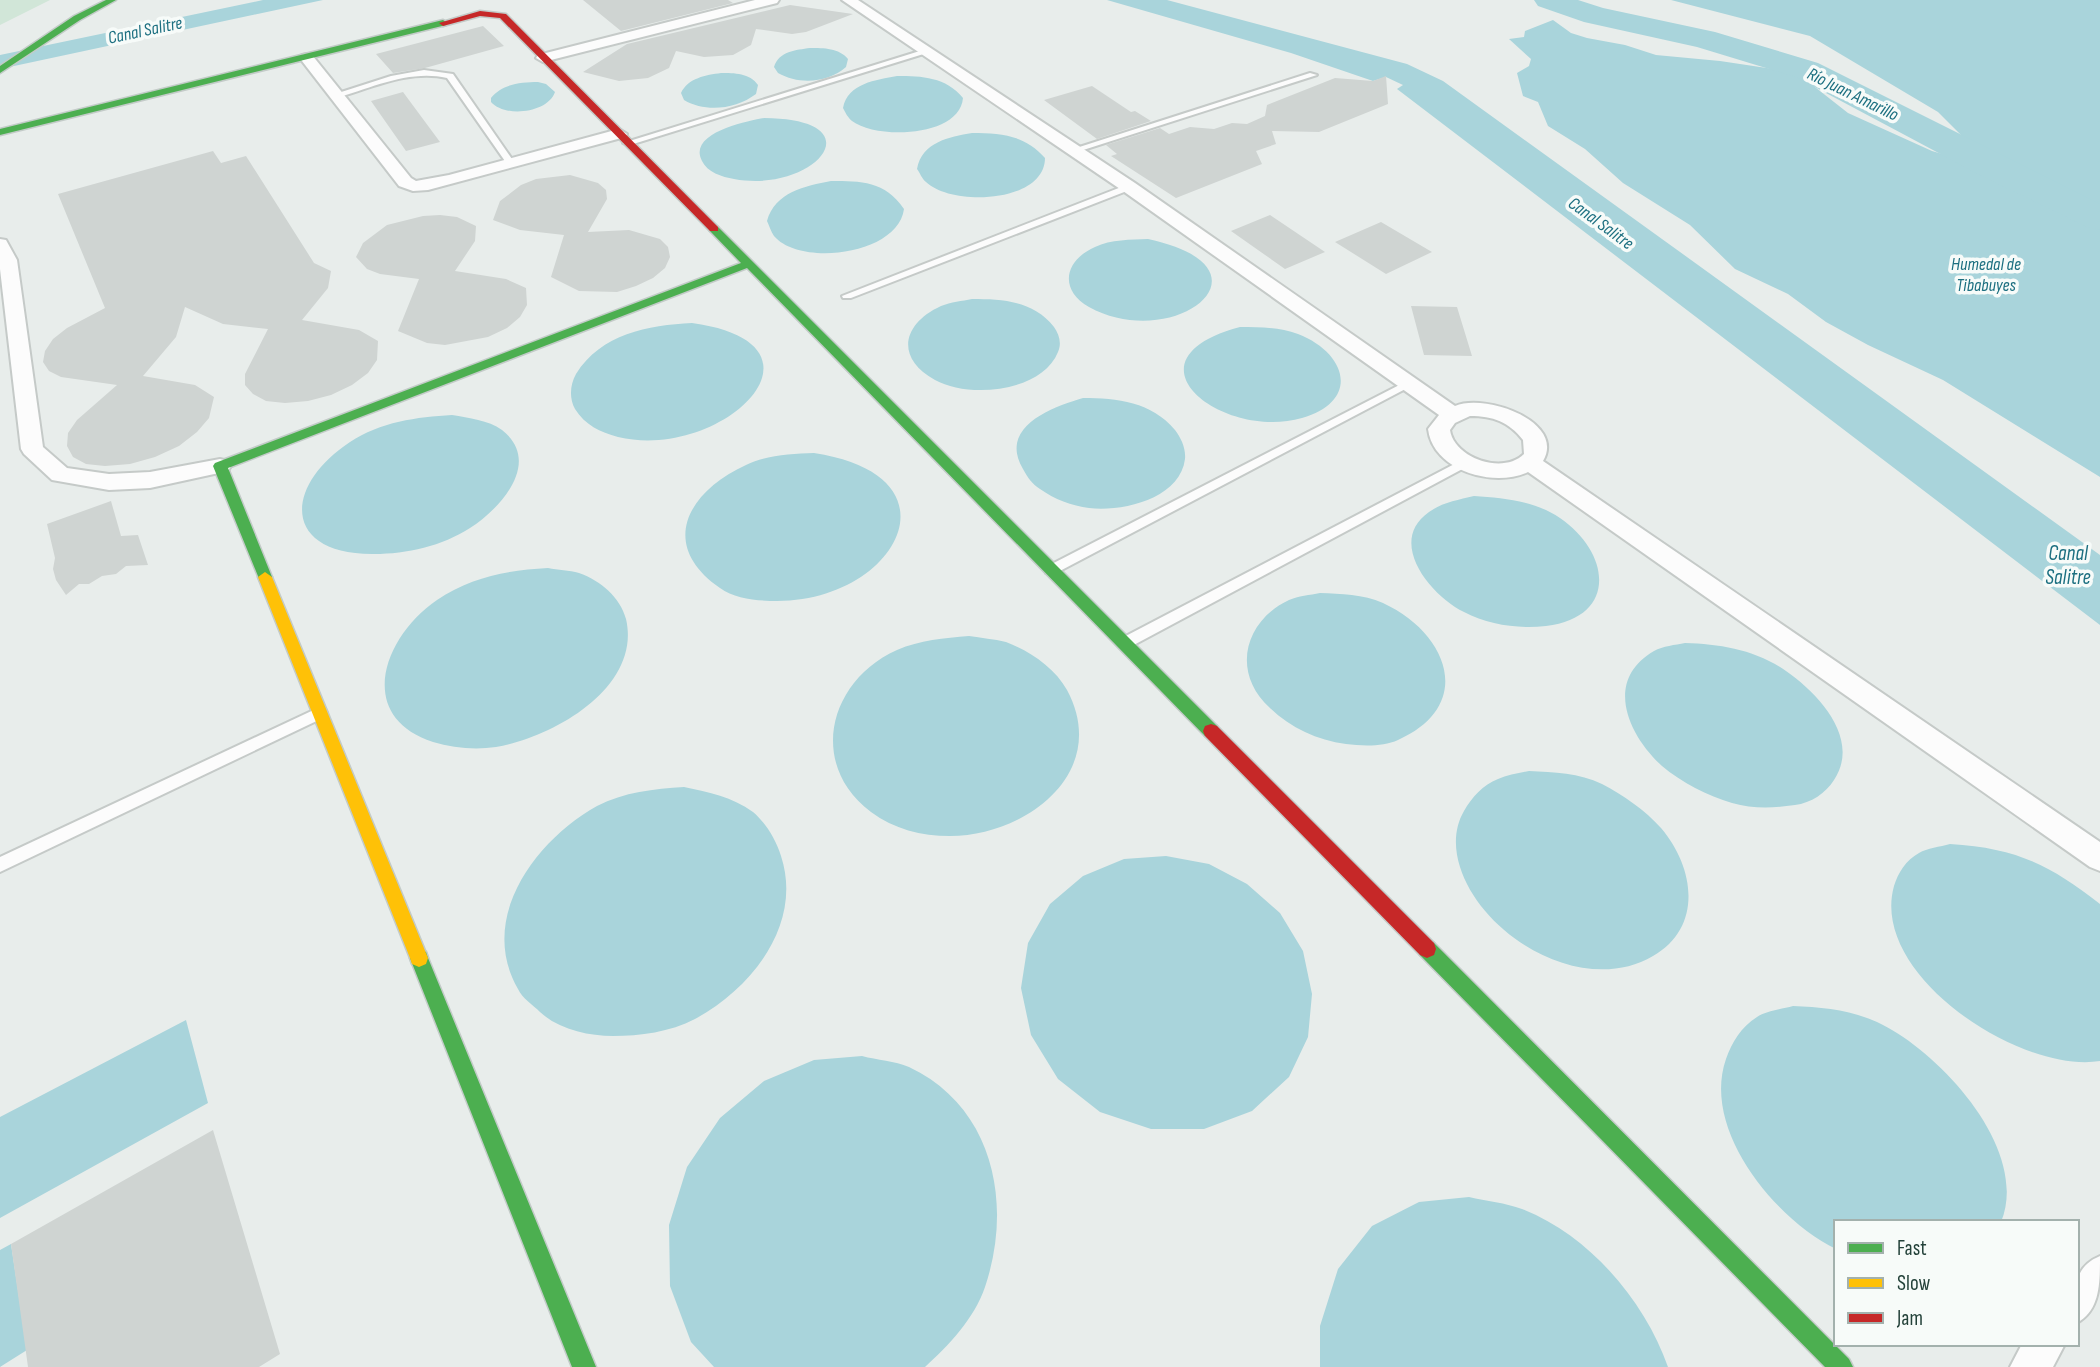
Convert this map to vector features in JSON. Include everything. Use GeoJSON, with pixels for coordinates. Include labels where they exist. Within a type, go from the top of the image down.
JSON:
{"type":"FeatureCollection","features":[{"type":"Feature","properties":{"kind":"street"},"geometry":{"type":"LineString","coordinates":[[0,70],[51,35],[113,0]]}},
{"type":"Feature","properties":{"kind":"street"},"geometry":{"type":"LineString","coordinates":[[543,58],[772,0]]}},
{"type":"Feature","properties":{"kind":"street"},"geometry":{"type":"LineString","coordinates":[[849,0],[1129,187],[1452,414]]}},
{"type":"Feature","properties":{"kind":"street"},"geometry":{"type":"LineString","coordinates":[[0,132],[494,13],[503,16],[1840,1367]]}},
{"type":"Feature","properties":{"kind":"street"},"geometry":{"type":"LineString","coordinates":[[306,58],[405,182],[413,186],[623,138]]}},
{"type":"Feature","properties":{"kind":"street"},"geometry":{"type":"LineString","coordinates":[[3,255],[19,330],[32,449],[60,475],[109,482],[150,480],[220,466],[748,264]]}},
{"type":"Feature","properties":{"kind":"street"},"geometry":{"type":"LineString","coordinates":[[1466,409],[1483,409],[1517,420],[1529,430],[1536,441],[1536,452],[1529,462],[1517,469],[1500,471],[1481,469],[1464,463],[1450,454],[1441,443],[1438,431],[1442,421],[1466,409]]}},
{"type":"Feature","properties":{"kind":"street"},"geometry":{"type":"LineString","coordinates":[[1529,462],[2100,858]]}},
{"type":"Feature","properties":{"kind":"street"},"geometry":{"type":"LineString","coordinates":[[220,466],[584,1367]]}},
{"type":"Feature","properties":{"kind":"street"},"geometry":{"type":"LineString","coordinates":[[2079,1301],[2100,1274]]}},
{"type":"Feature","properties":{"kind":"street"},"geometry":{"type":"LineString","coordinates":[[2029,1367],[2045,1346]]}},
{"type":"Feature","properties":{"kind":"lane"},"geometry":{"type":"LineString","coordinates":[[623,138],[926,52]]}},
{"type":"Feature","properties":{"kind":"lane"},"geometry":{"type":"LineString","coordinates":[[336,95],[407,76],[441,72],[450,76],[510,162]]}},
{"type":"Feature","properties":{"kind":"lane"},"geometry":{"type":"LineString","coordinates":[[1074,150],[1313,75]]}},
{"type":"Feature","properties":{"kind":"lane"},"geometry":{"type":"LineString","coordinates":[[847,296],[1129,187]]}},
{"type":"Feature","properties":{"kind":"lane"},"geometry":{"type":"LineString","coordinates":[[1051,570],[1409,383]]}},
{"type":"Feature","properties":{"kind":"lane"},"geometry":{"type":"LineString","coordinates":[[1124,644],[1464,463]]}},
{"type":"Feature","properties":{"kind":"lane"},"geometry":{"type":"LineString","coordinates":[[0,865],[320,713]]}},
{"type":"Feature","properties":{"kind":"green space"},"geometry":{"type":"Polygon","coordinates":[[[0,0],[50,0],[0,25],[0,0]]]}},
{"type":"Feature","properties":{"kind":"water","name":"Canal Salitre"},"geometry":{"type":"Polygon","coordinates":[[[263,0],[323,0],[0,69],[0,55],[263,0]]]}},
{"type":"Feature","properties":{"kind":"water","name":"Canal Salitre"},"geometry":{"type":"Polygon","coordinates":[[[1107,0],[1167,0],[1407,64],[1443,81],[2100,555],[2100,625],[1397,89],[1403,85],[1386,77],[1373,81],[1291,53],[1107,0]]]}},
{"type":"Feature","properties":{"kind":"water","name":"Humedal de Tibabuyes"},"geometry":{"type":"Polygon","coordinates":[[[1671,0],[2100,0],[2100,477],[1943,380],[1868,345],[1826,322],[1788,294],[1735,269],[1690,225],[1623,183],[1585,149],[1548,126],[1538,102],[1523,96],[1517,73],[1529,66],[1531,59],[1509,39],[1524,37],[1525,31],[1553,20],[1571,33],[1656,55],[1793,72],[1848,113],[1932,151],[1949,156],[2003,161],[1995,153],[1963,137],[1938,112],[1810,36],[1671,0]]]}},
{"type":"Feature","properties":{"kind":"water"},"geometry":{"type":"Polygon","coordinates":[[[810,48],[840,53],[848,59],[846,67],[822,79],[804,81],[786,77],[774,67],[784,54],[810,48]]]}},
{"type":"Feature","properties":{"kind":"water"},"geometry":{"type":"Polygon","coordinates":[[[721,73],[751,78],[758,85],[756,94],[721,108],[702,107],[684,100],[681,93],[688,84],[704,76],[721,73]]]}},
{"type":"Feature","properties":{"kind":"water"},"geometry":{"type":"Polygon","coordinates":[[[897,76],[924,77],[949,86],[963,98],[958,111],[948,121],[916,131],[879,131],[864,127],[849,118],[843,108],[851,93],[864,84],[897,76]]]}},
{"type":"Feature","properties":{"kind":"water"},"geometry":{"type":"Polygon","coordinates":[[[538,82],[546,84],[555,92],[544,105],[535,109],[506,110],[491,102],[495,93],[506,87],[538,82]]]}},
{"type":"Feature","properties":{"kind":"water"},"geometry":{"type":"Polygon","coordinates":[[[764,118],[799,122],[819,130],[826,142],[822,154],[809,167],[789,176],[763,181],[725,177],[704,165],[700,151],[703,143],[711,136],[721,130],[764,118]]]}},
{"type":"Feature","properties":{"kind":"water"},"geometry":{"type":"Polygon","coordinates":[[[972,133],[1003,135],[1029,144],[1045,158],[1041,173],[1030,184],[1014,192],[995,196],[956,195],[939,190],[925,181],[917,169],[924,153],[938,142],[972,133]]]}},
{"type":"Feature","properties":{"kind":"water"},"geometry":{"type":"Polygon","coordinates":[[[831,181],[872,184],[889,193],[904,209],[898,225],[885,237],[867,246],[825,253],[787,246],[774,236],[767,221],[777,203],[801,188],[831,181]]]}},
{"type":"Feature","properties":{"kind":"water"},"geometry":{"type":"Polygon","coordinates":[[[1148,239],[1188,252],[1208,268],[1211,286],[1201,302],[1181,314],[1153,320],[1122,319],[1089,307],[1079,300],[1069,284],[1069,275],[1077,259],[1095,247],[1108,243],[1148,239]]]}},
{"type":"Feature","properties":{"kind":"water"},"geometry":{"type":"Polygon","coordinates":[[[972,299],[1017,303],[1046,318],[1056,330],[1060,342],[1058,352],[1050,365],[1037,376],[1021,383],[985,390],[949,386],[922,371],[909,352],[911,332],[928,313],[941,306],[972,299]]]}},
{"type":"Feature","properties":{"kind":"water"},"geometry":{"type":"Polygon","coordinates":[[[692,323],[737,335],[759,353],[763,375],[751,397],[727,417],[695,433],[657,440],[611,435],[594,427],[579,415],[572,400],[572,383],[586,360],[598,349],[643,329],[692,323]]]}},
{"type":"Feature","properties":{"kind":"water"},"geometry":{"type":"Polygon","coordinates":[[[1240,327],[1284,330],[1315,342],[1336,364],[1340,389],[1333,400],[1321,410],[1302,418],[1272,422],[1242,418],[1215,408],[1195,394],[1185,376],[1187,358],[1204,341],[1240,327]]]}},
{"type":"Feature","properties":{"kind":"water"},"geometry":{"type":"Polygon","coordinates":[[[1083,398],[1133,404],[1156,413],[1166,421],[1179,436],[1185,451],[1181,473],[1173,484],[1148,500],[1102,509],[1070,504],[1035,485],[1025,472],[1017,454],[1017,441],[1023,430],[1044,413],[1083,398]]]}},
{"type":"Feature","properties":{"kind":"water"},"geometry":{"type":"Polygon","coordinates":[[[452,415],[478,420],[502,430],[514,443],[519,456],[513,484],[482,520],[436,544],[386,554],[344,551],[322,543],[308,531],[302,515],[304,497],[313,478],[328,459],[350,442],[386,425],[452,415]]]}},
{"type":"Feature","properties":{"kind":"water"},"geometry":{"type":"Polygon","coordinates":[[[814,453],[861,466],[889,486],[900,510],[897,536],[881,560],[854,581],[819,596],[763,601],[726,592],[701,571],[690,554],[685,537],[695,504],[725,476],[746,465],[771,457],[814,453]]]}},
{"type":"Feature","properties":{"kind":"water"},"geometry":{"type":"Polygon","coordinates":[[[1474,496],[1530,504],[1550,512],[1577,532],[1597,565],[1599,582],[1596,597],[1586,610],[1569,620],[1546,626],[1514,626],[1494,623],[1464,612],[1439,594],[1427,581],[1412,553],[1412,538],[1417,524],[1434,509],[1474,496]]]}},
{"type":"Feature","properties":{"kind":"water"},"geometry":{"type":"Polygon","coordinates":[[[548,568],[579,573],[595,580],[614,597],[623,611],[627,644],[620,667],[607,687],[588,706],[566,721],[518,742],[496,747],[448,746],[408,730],[393,714],[386,695],[386,675],[392,654],[418,615],[450,592],[477,580],[504,573],[548,568]]]}},
{"type":"Feature","properties":{"kind":"water"},"geometry":{"type":"Polygon","coordinates":[[[1320,593],[1352,595],[1383,603],[1406,616],[1424,632],[1437,650],[1444,670],[1445,689],[1438,708],[1422,725],[1386,744],[1352,745],[1335,742],[1296,727],[1278,715],[1258,694],[1250,679],[1247,664],[1253,634],[1274,609],[1289,600],[1320,593]]]}},
{"type":"Feature","properties":{"kind":"water"},"geometry":{"type":"Polygon","coordinates":[[[969,636],[1015,646],[1041,661],[1062,682],[1078,720],[1078,747],[1069,772],[1054,794],[1007,825],[979,833],[950,836],[929,835],[898,827],[871,812],[851,793],[839,771],[833,748],[834,725],[842,702],[855,682],[873,664],[897,650],[923,642],[969,636]]]}},
{"type":"Feature","properties":{"kind":"water"},"geometry":{"type":"Polygon","coordinates":[[[1685,643],[1725,647],[1763,658],[1786,671],[1811,692],[1832,719],[1843,749],[1841,764],[1827,789],[1801,804],[1748,806],[1704,792],[1662,766],[1639,739],[1631,723],[1625,692],[1629,677],[1639,663],[1658,649],[1685,643]]]}},
{"type":"Feature","properties":{"kind":"water"},"geometry":{"type":"Polygon","coordinates":[[[1529,771],[1575,775],[1602,784],[1648,815],[1672,844],[1687,878],[1686,913],[1680,929],[1669,944],[1653,956],[1626,967],[1597,969],[1567,964],[1539,953],[1513,937],[1490,916],[1472,893],[1460,867],[1457,853],[1456,838],[1461,818],[1474,796],[1487,785],[1505,776],[1529,771]]]}},
{"type":"Feature","properties":{"kind":"water"},"geometry":{"type":"Polygon","coordinates":[[[684,787],[737,802],[758,816],[773,838],[781,856],[786,881],[785,905],[779,929],[768,951],[736,990],[695,1019],[675,1027],[644,1034],[603,1036],[555,1023],[522,995],[507,962],[504,935],[509,909],[519,884],[534,860],[553,839],[597,806],[628,794],[684,787]]]}},
{"type":"Feature","properties":{"kind":"water"},"geometry":{"type":"Polygon","coordinates":[[[1950,844],[1994,849],[2030,860],[2064,878],[2100,904],[2100,1061],[2067,1061],[2031,1052],[1994,1035],[1958,1012],[1927,984],[1905,953],[1892,920],[1896,881],[1903,867],[1914,856],[1950,844]]]}},
{"type":"Feature","properties":{"kind":"water"},"geometry":{"type":"Polygon","coordinates":[[[1166,856],[1209,864],[1247,884],[1280,913],[1303,951],[1312,994],[1308,1037],[1289,1077],[1252,1111],[1204,1129],[1151,1129],[1100,1112],[1058,1079],[1031,1035],[1021,988],[1028,943],[1050,904],[1083,876],[1124,859],[1166,856]]]}},
{"type":"Feature","properties":{"kind":"water"},"geometry":{"type":"Polygon","coordinates":[[[1793,1006],[1857,1015],[1877,1022],[1926,1055],[1951,1078],[1973,1105],[1991,1134],[2003,1164],[2007,1194],[2001,1220],[1834,1220],[1834,1248],[1790,1217],[1768,1195],[1749,1170],[1734,1143],[1724,1115],[1721,1086],[1726,1059],[1734,1041],[1751,1021],[1769,1012],[1793,1006]]]}},
{"type":"Feature","properties":{"kind":"water"},"geometry":{"type":"Polygon","coordinates":[[[186,1020],[208,1103],[0,1218],[0,1117],[186,1020]]]}},
{"type":"Feature","properties":{"kind":"water"},"geometry":{"type":"Polygon","coordinates":[[[862,1056],[909,1067],[938,1085],[961,1107],[978,1132],[996,1191],[997,1223],[993,1255],[980,1299],[960,1331],[925,1367],[714,1367],[691,1342],[670,1286],[669,1225],[687,1167],[720,1118],[764,1081],[814,1060],[862,1056]]]}},
{"type":"Feature","properties":{"kind":"water"},"geometry":{"type":"Polygon","coordinates":[[[1469,1197],[1522,1209],[1570,1235],[1592,1253],[1612,1273],[1645,1318],[1668,1367],[1320,1367],[1320,1326],[1338,1269],[1372,1226],[1419,1202],[1469,1197]]]}},
{"type":"Feature","properties":{"kind":"water"},"geometry":{"type":"Polygon","coordinates":[[[11,1244],[27,1350],[0,1367],[0,1250],[11,1244]]]}},
{"type":"Feature","properties":{"kind":"building"},"geometry":{"type":"Polygon","coordinates":[[[583,0],[728,0],[733,3],[621,31],[583,0]]]}},
{"type":"Feature","properties":{"kind":"building"},"geometry":{"type":"Polygon","coordinates":[[[790,5],[853,14],[806,32],[792,34],[756,29],[751,45],[733,55],[704,57],[676,51],[669,68],[648,78],[619,81],[583,72],[627,44],[790,5]]]}},
{"type":"Feature","properties":{"kind":"building"},"geometry":{"type":"Polygon","coordinates":[[[483,26],[504,46],[425,68],[393,73],[376,54],[483,26]]]}},
{"type":"Feature","properties":{"kind":"building"},"geometry":{"type":"Polygon","coordinates":[[[1386,76],[1388,104],[1319,132],[1272,131],[1276,144],[1256,151],[1262,164],[1176,198],[1111,156],[1117,154],[1106,145],[1160,128],[1169,134],[1190,127],[1214,129],[1232,123],[1247,124],[1265,116],[1267,105],[1335,78],[1373,81],[1386,76]]]}},
{"type":"Feature","properties":{"kind":"building"},"geometry":{"type":"Polygon","coordinates":[[[1092,86],[1131,112],[1135,111],[1151,121],[1097,139],[1044,100],[1092,86]]]}},
{"type":"Feature","properties":{"kind":"building"},"geometry":{"type":"Polygon","coordinates":[[[403,92],[440,142],[406,151],[371,101],[403,92]]]}},
{"type":"Feature","properties":{"kind":"building"},"geometry":{"type":"Polygon","coordinates":[[[213,151],[221,163],[246,156],[314,263],[331,271],[328,288],[302,320],[359,330],[378,341],[377,360],[368,373],[352,385],[331,395],[308,401],[266,401],[253,394],[245,385],[245,374],[268,329],[223,324],[185,307],[176,337],[143,376],[195,385],[214,397],[209,418],[179,446],[155,457],[130,464],[86,464],[73,457],[67,446],[68,433],[77,420],[117,385],[61,377],[49,371],[43,362],[45,351],[53,339],[67,328],[105,308],[58,194],[213,151]]]}},
{"type":"Feature","properties":{"kind":"building"},"geometry":{"type":"Polygon","coordinates":[[[570,175],[598,183],[606,190],[607,199],[588,232],[629,230],[660,239],[668,247],[670,257],[665,268],[653,278],[617,292],[579,291],[551,277],[564,235],[520,230],[493,220],[500,201],[521,185],[536,179],[570,175]]]}},
{"type":"Feature","properties":{"kind":"building"},"geometry":{"type":"Polygon","coordinates":[[[1270,215],[1325,252],[1285,269],[1231,231],[1270,215]]]}},
{"type":"Feature","properties":{"kind":"building"},"geometry":{"type":"Polygon","coordinates":[[[423,216],[457,217],[476,226],[475,241],[455,271],[506,279],[526,288],[527,305],[520,317],[507,328],[488,337],[445,345],[427,343],[398,331],[419,279],[380,274],[367,269],[356,257],[363,243],[387,225],[423,216]]]}},
{"type":"Feature","properties":{"kind":"building"},"geometry":{"type":"Polygon","coordinates":[[[1381,222],[1432,252],[1386,274],[1335,242],[1381,222]]]}},
{"type":"Feature","properties":{"kind":"building"},"geometry":{"type":"Polygon","coordinates":[[[1411,306],[1457,307],[1472,356],[1424,355],[1411,306]]]}},
{"type":"Feature","properties":{"kind":"building"},"geometry":{"type":"Polygon","coordinates":[[[111,501],[121,536],[138,535],[148,565],[126,566],[116,574],[102,576],[89,584],[79,584],[66,595],[56,580],[53,569],[55,558],[47,524],[111,501]]]}},
{"type":"Feature","properties":{"kind":"building"},"geometry":{"type":"Polygon","coordinates":[[[213,1130],[280,1354],[259,1367],[28,1367],[11,1244],[213,1130]]]}},
{"type":"Feature","properties":{"kind":"waterway","name":"Río Juan Amarillo"},"geometry":{"type":"LineString","coordinates":[[1549,0],[1595,16],[1704,39],[1807,70],[1991,166],[2100,219]]}},
{"type":"Feature","properties":{"kind":"traffic: fast"},"geometry":{"type":"LineString","coordinates":[[0,70],[77,18],[112,0]]}},
{"type":"Feature","properties":{"kind":"traffic: fast"},"geometry":{"type":"LineString","coordinates":[[0,132],[443,23]]}},
{"type":"Feature","properties":{"kind":"traffic: fast"},"geometry":{"type":"LineString","coordinates":[[714,229],[1211,731]]}},
{"type":"Feature","properties":{"kind":"traffic: fast"},"geometry":{"type":"LineString","coordinates":[[265,577],[220,466],[748,264]]}},
{"type":"Feature","properties":{"kind":"traffic: fast"},"geometry":{"type":"LineString","coordinates":[[1427,949],[1841,1367]]}},
{"type":"Feature","properties":{"kind":"traffic: fast"},"geometry":{"type":"LineString","coordinates":[[419,958],[584,1367]]}},
{"type":"Feature","properties":{"kind":"traffic: slow"},"geometry":{"type":"LineString","coordinates":[[265,577],[419,958]]}},
{"type":"Feature","properties":{"kind":"traffic: jam"},"geometry":{"type":"LineString","coordinates":[[443,23],[480,14],[503,16],[714,229]]}},
{"type":"Feature","properties":{"kind":"traffic: jam"},"geometry":{"type":"LineString","coordinates":[[1211,731],[1427,949]]}}]}
